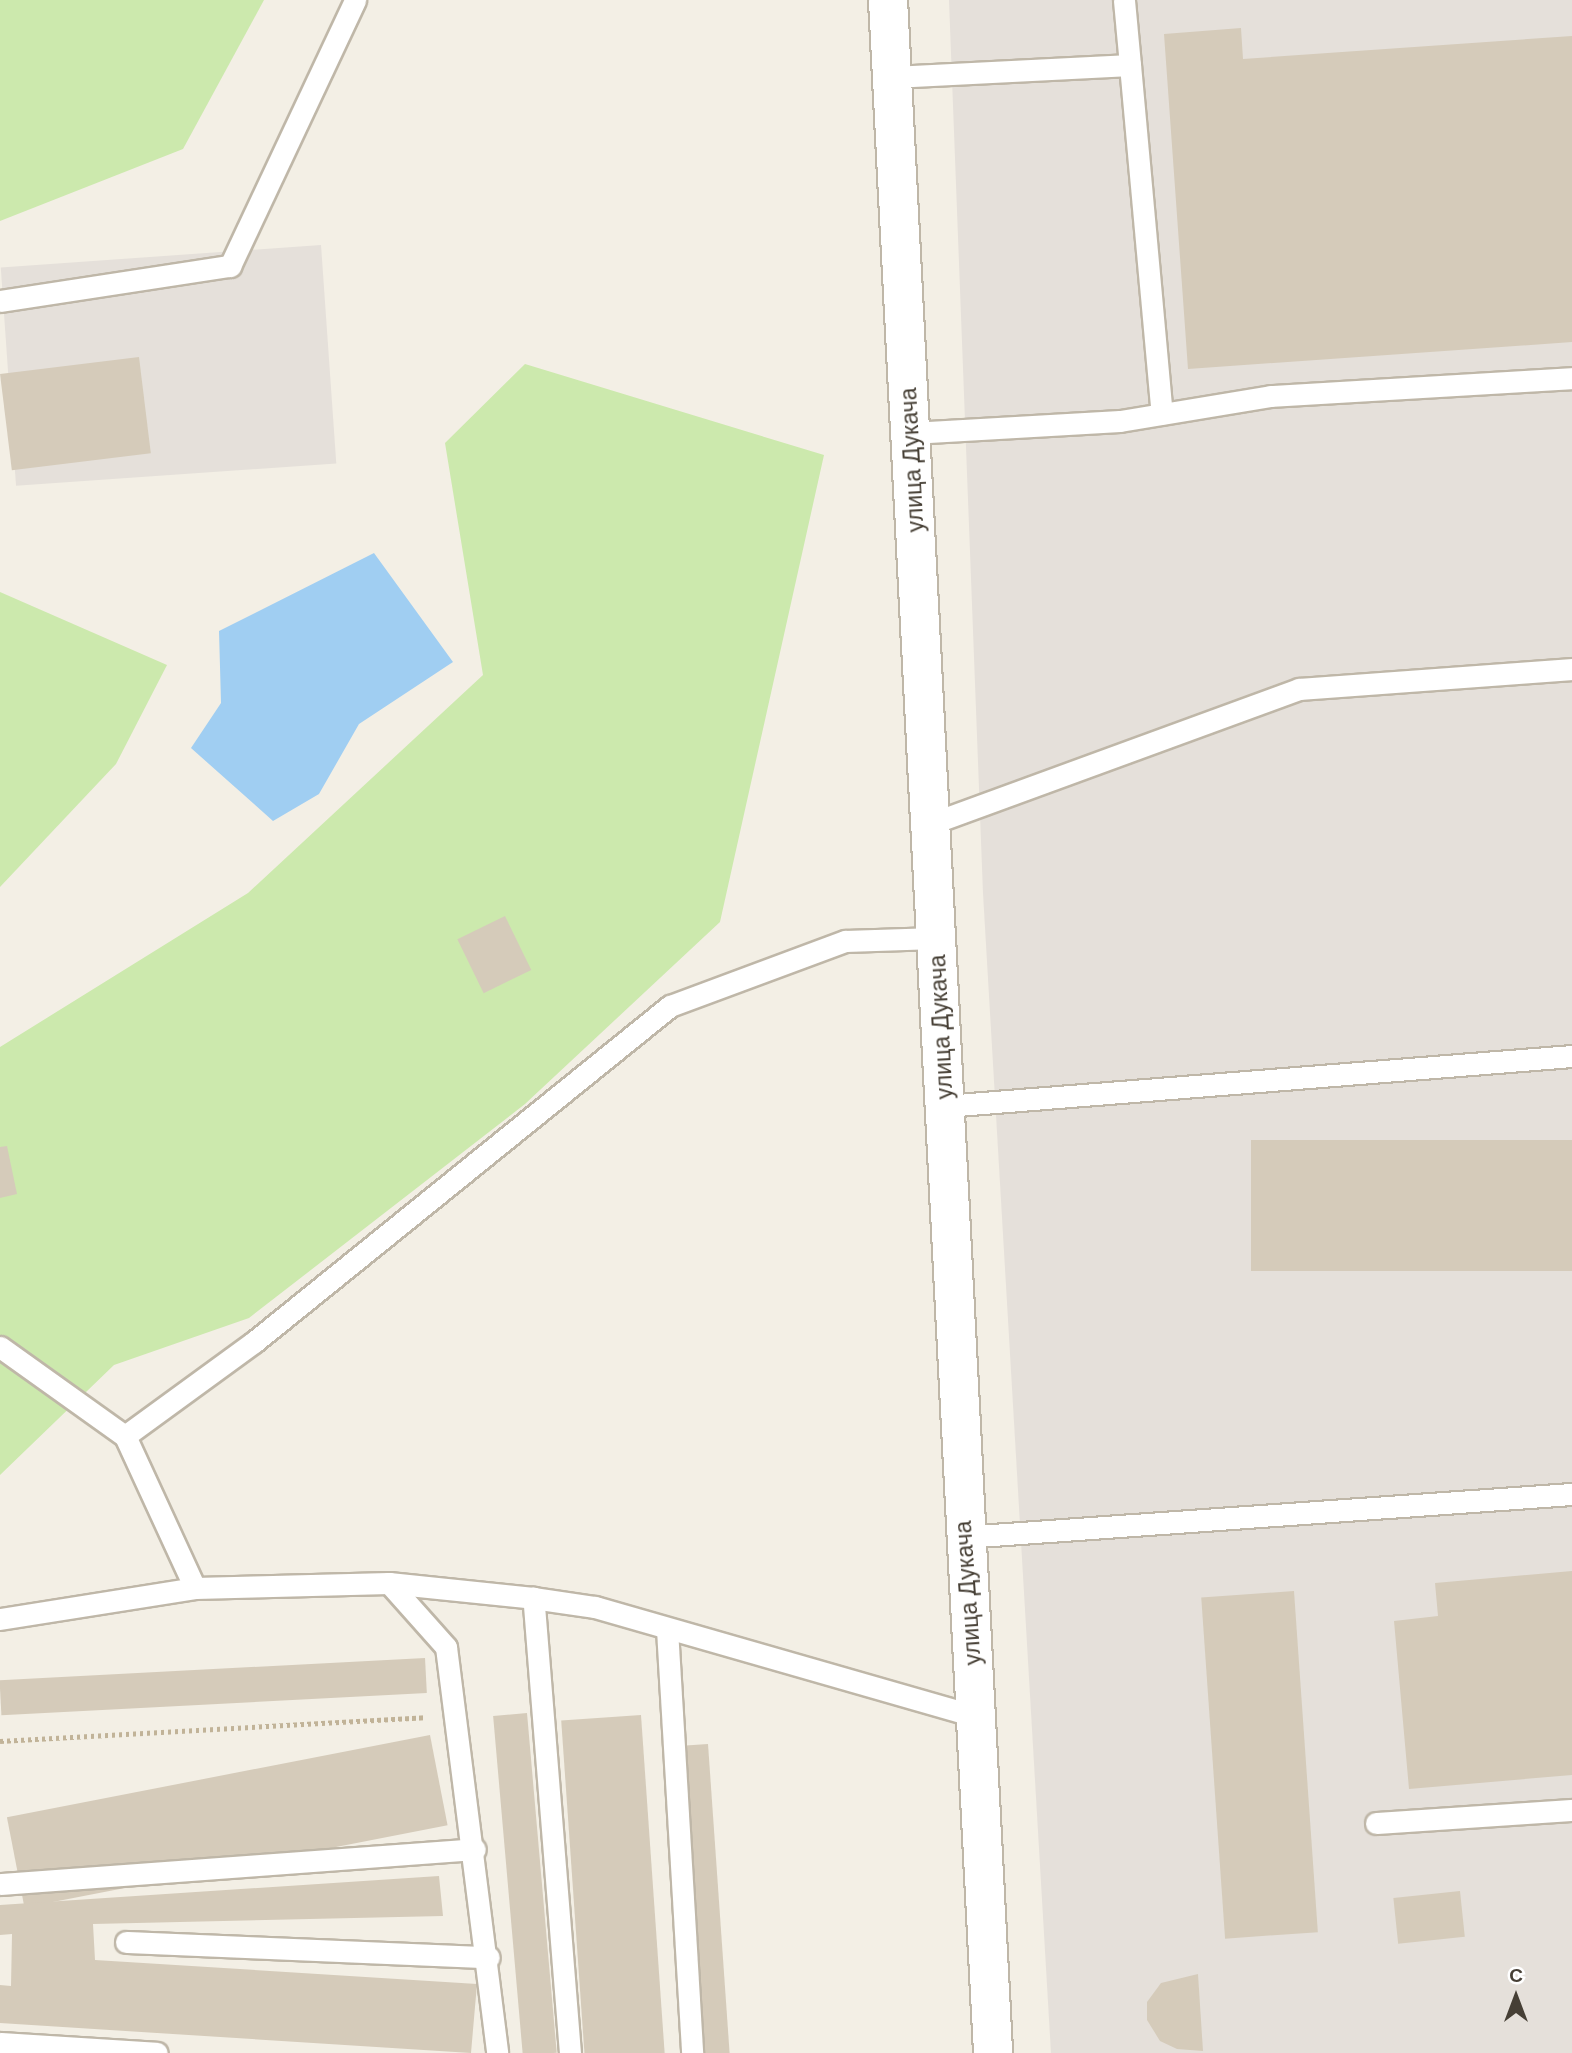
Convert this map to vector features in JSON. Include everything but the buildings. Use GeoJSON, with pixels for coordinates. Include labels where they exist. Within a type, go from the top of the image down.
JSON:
{"type":"FeatureCollection","features":[{"type":"Feature","properties":{"kind":"street","name":"улица Дукача"},"geometry":{"type":"LineString","coordinates":[[888,0],[945,1106],[964,1536],[993,2053]]}},
{"type":"Feature","properties":{"kind":"lane"},"geometry":{"type":"LineString","coordinates":[[0,301],[230,265],[355,0]]}},
{"type":"Feature","properties":{"kind":"lane"},"geometry":{"type":"LineString","coordinates":[[1124,0],[1162,414]]}},
{"type":"Feature","properties":{"kind":"lane"},"geometry":{"type":"LineString","coordinates":[[892,77],[1130,65]]}},
{"type":"Feature","properties":{"kind":"lane"},"geometry":{"type":"LineString","coordinates":[[911,433],[1162,414],[1271,396],[1572,379]]}},
{"type":"Feature","properties":{"kind":"lane"},"geometry":{"type":"LineString","coordinates":[[930,824],[1299,689],[1572,669]]}},
{"type":"Feature","properties":{"kind":"lane"},"geometry":{"type":"LineString","coordinates":[[125,1436],[254,1342],[670,1006],[845,941],[936,938]]}},
{"type":"Feature","properties":{"kind":"lane"},"geometry":{"type":"LineString","coordinates":[[945,1106],[1572,1056]]}},
{"type":"Feature","properties":{"kind":"lane"},"geometry":{"type":"LineString","coordinates":[[0,1347],[125,1436],[195,1588]]}},
{"type":"Feature","properties":{"kind":"lane"},"geometry":{"type":"LineString","coordinates":[[964,1536],[1572,1494]]}},
{"type":"Feature","properties":{"kind":"lane"},"geometry":{"type":"LineString","coordinates":[[389,1583],[446,1647],[489,1957],[497,2053]]}},
{"type":"Feature","properties":{"kind":"lane"},"geometry":{"type":"LineString","coordinates":[[0,1619],[195,1588],[389,1583],[567,1601],[976,1716]]}},
{"type":"Feature","properties":{"kind":"lane"},"geometry":{"type":"LineString","coordinates":[[533,1598],[570,2053]]}},
{"type":"Feature","properties":{"kind":"lane"},"geometry":{"type":"LineString","coordinates":[[667,1629],[692,2053]]}},
{"type":"Feature","properties":{"kind":"lane"},"geometry":{"type":"LineString","coordinates":[[1376,1822],[1572,1810]]}},
{"type":"Feature","properties":{"kind":"lane"},"geometry":{"type":"LineString","coordinates":[[0,1884],[475,1849]]}},
{"type":"Feature","properties":{"kind":"lane"},"geometry":{"type":"LineString","coordinates":[[126,1942],[489,1957]]}},
{"type":"Feature","properties":{"kind":"lane"},"geometry":{"type":"LineString","coordinates":[[0,2043],[157,2053]]}},
{"type":"Feature","properties":{"kind":"path"},"geometry":{"type":"LineString","coordinates":[[0,1741],[455,1716]]}},
{"type":"Feature","properties":{"kind":"shaded area"},"geometry":{"type":"Polygon","coordinates":[[[949,0],[1572,0],[1572,2053],[1051,2053],[983,893],[949,0]]]}},
{"type":"Feature","properties":{"kind":"shaded area"},"geometry":{"type":"Polygon","coordinates":[[[321,245],[336,463],[16,486],[1,267],[321,245]]]}},
{"type":"Feature","properties":{"kind":"green space"},"geometry":{"type":"Polygon","coordinates":[[[0,0],[264,0],[183,149],[0,221],[0,0]]]}},
{"type":"Feature","properties":{"kind":"green space"},"geometry":{"type":"Polygon","coordinates":[[[525,364],[824,455],[720,922],[525,1104],[249,1318],[114,1365],[0,1475],[0,1047],[248,893],[483,675],[445,443],[525,364]]]}},
{"type":"Feature","properties":{"kind":"green space"},"geometry":{"type":"Polygon","coordinates":[[[0,592],[167,665],[116,764],[0,887],[0,592]]]}},
{"type":"Feature","properties":{"kind":"water"},"geometry":{"type":"Polygon","coordinates":[[[374,553],[453,662],[359,724],[319,794],[273,821],[191,748],[221,703],[219,631],[374,553]]]}}]}
